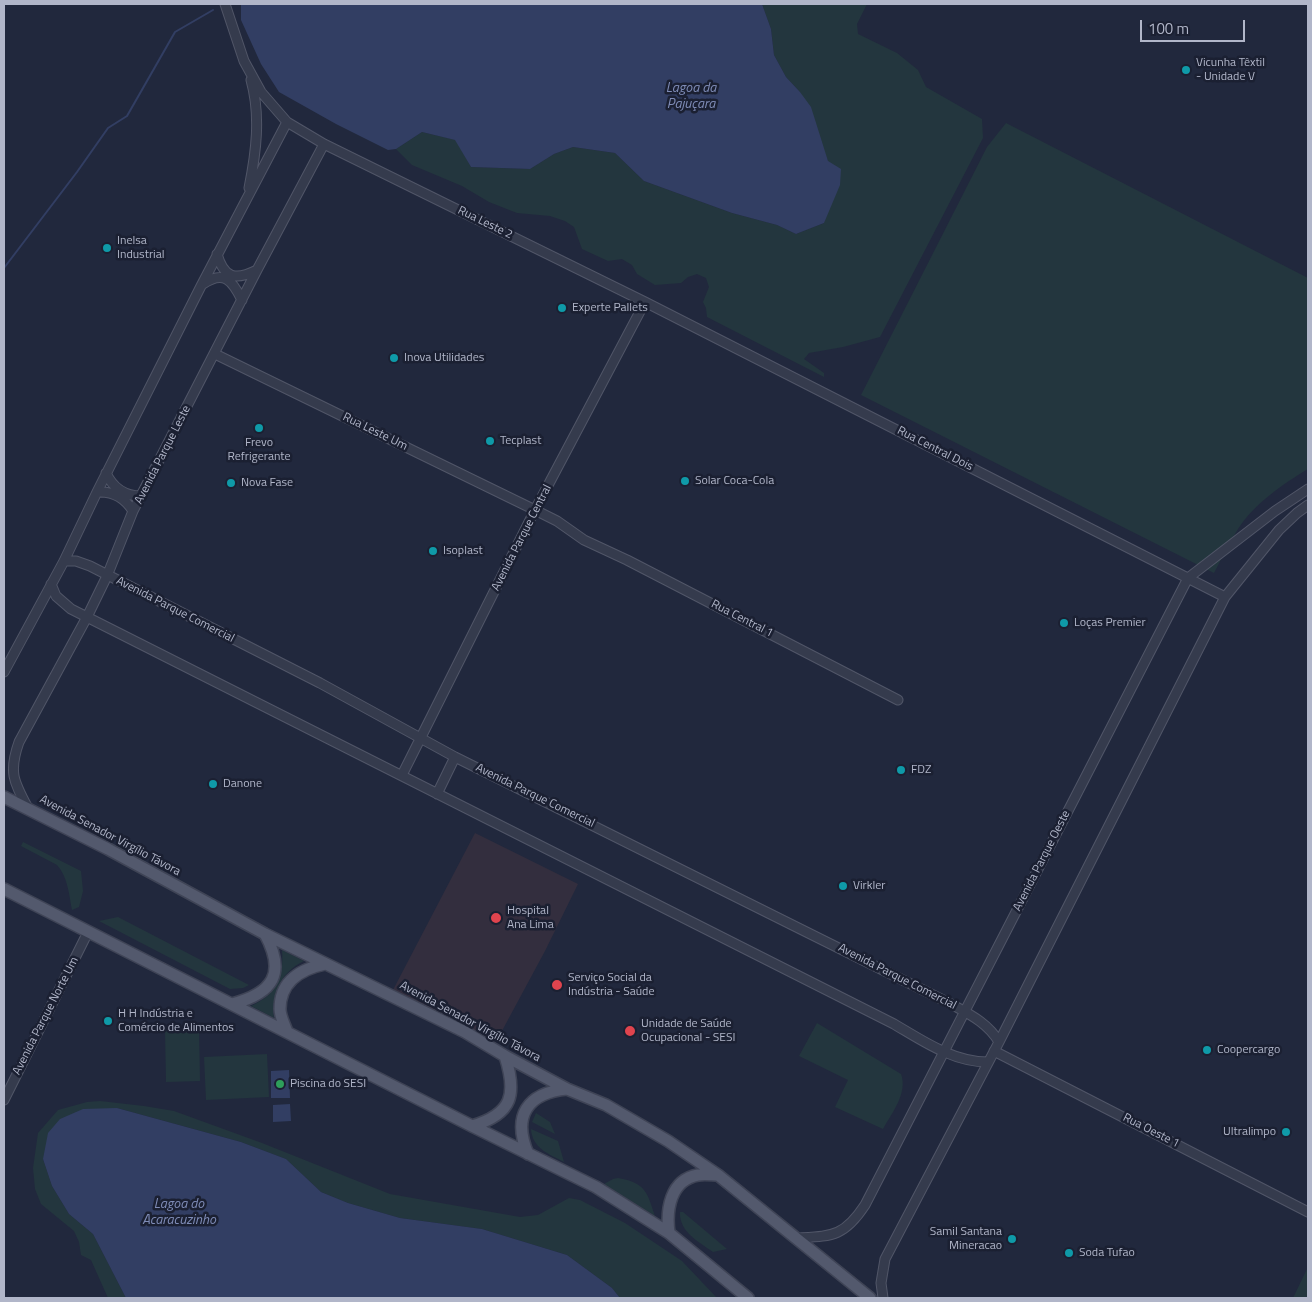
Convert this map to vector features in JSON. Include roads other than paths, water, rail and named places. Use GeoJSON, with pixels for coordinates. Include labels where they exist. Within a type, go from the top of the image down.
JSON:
{"type":"FeatureCollection","features":[{"type":"Feature","properties":{"kind":"main road","name":"Avenida Senador Virgílio Távora"},"geometry":{"type":"LineString","coordinates":[[4,797],[108,849],[265,934],[465,1032],[567,1089],[614,1110],[718,1175],[870,1298]]}},
{"type":"Feature","properties":{"kind":"main road"},"geometry":{"type":"LineString","coordinates":[[4,888],[596,1187],[669,1233],[748,1298]]}},
{"type":"Feature","properties":{"kind":"main road"},"geometry":{"type":"LineString","coordinates":[[232,1004],[258,995],[266,990],[270,982],[275,966],[275,957],[265,934]]}},
{"type":"Feature","properties":{"kind":"main road"},"geometry":{"type":"LineString","coordinates":[[287,1032],[280,1010],[286,988],[300,971],[325,964]]}},
{"type":"Feature","properties":{"kind":"main road"},"geometry":{"type":"LineString","coordinates":[[472,1126],[495,1117],[508,1102],[512,1085],[505,1056]]}},
{"type":"Feature","properties":{"kind":"main road"},"geometry":{"type":"LineString","coordinates":[[528,1154],[521,1134],[522,1121],[529,1104],[542,1094],[553,1090],[567,1089]]}},
{"type":"Feature","properties":{"kind":"main road"},"geometry":{"type":"LineString","coordinates":[[669,1233],[667,1221],[668,1207],[671,1196],[678,1187],[689,1178],[698,1175],[718,1175]]}},
{"type":"Feature","properties":{"kind":"street"},"geometry":{"type":"LineString","coordinates":[[225,4],[248,70],[255,103],[257,132],[247,196]]}},
{"type":"Feature","properties":{"kind":"street"},"geometry":{"type":"LineString","coordinates":[[248,70],[261,92],[287,122],[324,144]]}},
{"type":"Feature","properties":{"kind":"street"},"geometry":{"type":"LineString","coordinates":[[4,672],[64,561],[217,254],[287,122]]}},
{"type":"Feature","properties":{"kind":"street","name":"Avenida Parque Leste"},"geometry":{"type":"LineString","coordinates":[[30,810],[17,788],[13,775],[13,760],[19,742],[88,617],[133,512],[324,144]]}},
{"type":"Feature","properties":{"kind":"street","name":"Rua Leste 2"},"geometry":{"type":"LineString","coordinates":[[324,144],[645,302]]}},
{"type":"Feature","properties":{"kind":"street"},"geometry":{"type":"LineString","coordinates":[[217,254],[223,269],[232,276],[245,276],[257,270]]}},
{"type":"Feature","properties":{"kind":"street"},"geometry":{"type":"LineString","coordinates":[[201,286],[215,278],[227,279],[232,282],[242,300]]}},
{"type":"Feature","properties":{"kind":"street","name":"Avenida Parque Central"},"geometry":{"type":"LineString","coordinates":[[402,775],[535,510],[645,302]]}},
{"type":"Feature","properties":{"kind":"street","name":"Rua Central Dois"},"geometry":{"type":"LineString","coordinates":[[645,302],[1225,597]]}},
{"type":"Feature","properties":{"kind":"street","name":"Rua Leste Um"},"geometry":{"type":"LineString","coordinates":[[215,354],[535,510],[556,521],[584,540]]}},
{"type":"Feature","properties":{"kind":"street"},"geometry":{"type":"LineString","coordinates":[[106,474],[121,492],[141,496]]}},
{"type":"Feature","properties":{"kind":"street","name":"Avenida Parque Oeste"},"geometry":{"type":"LineString","coordinates":[[797,1238],[821,1237],[844,1230],[854,1221],[865,1205],[1188,578],[1275,511],[1308,489]]}},
{"type":"Feature","properties":{"kind":"street"},"geometry":{"type":"LineString","coordinates":[[97,492],[108,492],[118,496],[127,502],[133,512]]}},
{"type":"Feature","properties":{"kind":"street"},"geometry":{"type":"LineString","coordinates":[[883,1298],[881,1283],[885,1259],[999,1042],[1225,597],[1279,530],[1308,505]]}},
{"type":"Feature","properties":{"kind":"street","name":"Rua Central 1"},"geometry":{"type":"LineString","coordinates":[[584,540],[627,560],[898,700]]}},
{"type":"Feature","properties":{"kind":"street","name":"Avenida Parque Comercial"},"geometry":{"type":"LineString","coordinates":[[64,561],[76,561],[107,576],[320,683],[455,757],[964,1012],[989,1028],[999,1042]]}},
{"type":"Feature","properties":{"kind":"street"},"geometry":{"type":"LineString","coordinates":[[51,584],[52,590],[63,604],[88,617],[885,1020],[944,1052],[968,1060],[988,1062]]}},
{"type":"Feature","properties":{"kind":"street"},"geometry":{"type":"LineString","coordinates":[[437,794],[455,757]]}},
{"type":"Feature","properties":{"kind":"street","name":"Avenida Parque Norte Um"},"geometry":{"type":"LineString","coordinates":[[4,1100],[88,932]]}},
{"type":"Feature","properties":{"kind":"street","name":"Rua Oeste 1"},"geometry":{"type":"LineString","coordinates":[[994,1051],[1308,1212]]}},
{"type":"Feature","properties":{"kind":"water","name":"Lagoa da Pajuçara"},"geometry":{"type":"Polygon","coordinates":[[[241,4],[762,4],[771,29],[774,55],[786,77],[811,107],[828,161],[841,169],[840,185],[824,223],[796,234],[777,225],[732,213],[644,181],[615,153],[573,147],[554,154],[530,169],[471,167],[455,140],[422,132],[396,149],[388,150],[279,92],[261,64],[241,20],[241,4]]]}},
{"type":"Feature","properties":{"kind":"water","name":"Piscina do SESI"},"geometry":{"type":"Polygon","coordinates":[[[289,1070],[290,1098],[271,1098],[271,1071],[289,1070]]]}},
{"type":"Feature","properties":{"kind":"water"},"geometry":{"type":"Polygon","coordinates":[[[290,1104],[291,1121],[273,1122],[273,1105],[290,1104]]]}},
{"type":"Feature","properties":{"kind":"water","name":"Lagoa do Acaracuzinho"},"geometry":{"type":"Polygon","coordinates":[[[117,1108],[241,1142],[286,1159],[321,1192],[348,1203],[400,1218],[482,1229],[567,1255],[612,1288],[620,1298],[126,1298],[93,1234],[69,1214],[52,1186],[43,1159],[48,1133],[60,1119],[83,1109],[117,1108]]]}},
{"type":"Feature","properties":{"kind":"waterway"},"geometry":{"type":"LineString","coordinates":[[4,268],[108,128],[127,116],[175,32],[213,10]]}},
{"type":"Feature","properties":{"kind":"place","name":"Vicunha Têxtil - Unidade V"},"geometry":{"type":"Point","coordinates":[1186,70]}},
{"type":"Feature","properties":{"kind":"place","name":"Inelsa Industrial"},"geometry":{"type":"Point","coordinates":[107,248]}},
{"type":"Feature","properties":{"kind":"place","name":"Experte Pallets"},"geometry":{"type":"Point","coordinates":[562,308]}},
{"type":"Feature","properties":{"kind":"place","name":"Inova Utilidades"},"geometry":{"type":"Point","coordinates":[394,358]}},
{"type":"Feature","properties":{"kind":"place","name":"Frevo Refrigerante"},"geometry":{"type":"Point","coordinates":[259,428]}},
{"type":"Feature","properties":{"kind":"place","name":"Tecplast"},"geometry":{"type":"Point","coordinates":[490,441]}},
{"type":"Feature","properties":{"kind":"place","name":"Solar Coca-Cola"},"geometry":{"type":"Point","coordinates":[685,481]}},
{"type":"Feature","properties":{"kind":"place","name":"Nova Fase"},"geometry":{"type":"Point","coordinates":[231,483]}},
{"type":"Feature","properties":{"kind":"place","name":"Isoplast"},"geometry":{"type":"Point","coordinates":[433,551]}},
{"type":"Feature","properties":{"kind":"place","name":"Loças Premier"},"geometry":{"type":"Point","coordinates":[1064,623]}},
{"type":"Feature","properties":{"kind":"place","name":"FDZ"},"geometry":{"type":"Point","coordinates":[901,770]}},
{"type":"Feature","properties":{"kind":"place","name":"Danone"},"geometry":{"type":"Point","coordinates":[213,784]}},
{"type":"Feature","properties":{"kind":"place","name":"Virkler"},"geometry":{"type":"Point","coordinates":[843,886]}},
{"type":"Feature","properties":{"kind":"place","name":"Hospital Ana Lima"},"geometry":{"type":"Point","coordinates":[496,918]}},
{"type":"Feature","properties":{"kind":"place","name":"Serviço Social da Indústria - Saúde"},"geometry":{"type":"Point","coordinates":[557,985]}},
{"type":"Feature","properties":{"kind":"place","name":"H H Indústria e Comércio de Alimentos"},"geometry":{"type":"Point","coordinates":[108,1021]}},
{"type":"Feature","properties":{"kind":"place","name":"Unidade de Saúde Ocupacional - SESI"},"geometry":{"type":"Point","coordinates":[630,1031]}},
{"type":"Feature","properties":{"kind":"place","name":"Coopercargo"},"geometry":{"type":"Point","coordinates":[1207,1050]}},
{"type":"Feature","properties":{"kind":"place","name":"Piscina do SESI"},"geometry":{"type":"Point","coordinates":[280,1084]}},
{"type":"Feature","properties":{"kind":"place","name":"Ultralimpo"},"geometry":{"type":"Point","coordinates":[1286,1132]}},
{"type":"Feature","properties":{"kind":"place","name":"Samil Santana Mineracao"},"geometry":{"type":"Point","coordinates":[1012,1239]}},
{"type":"Feature","properties":{"kind":"place","name":"Soda Tufao"},"geometry":{"type":"Point","coordinates":[1069,1253]}}]}
